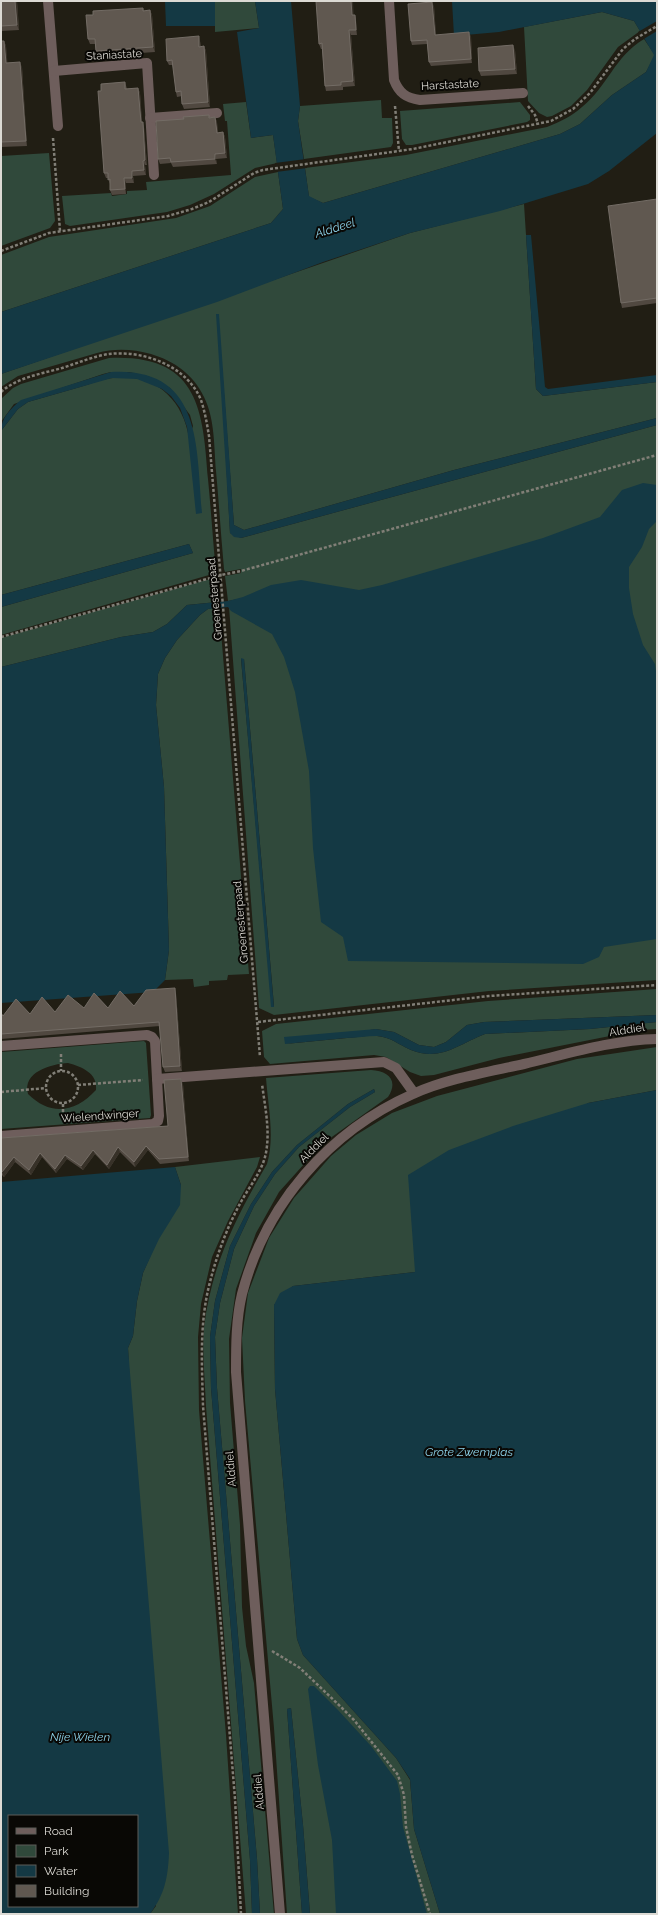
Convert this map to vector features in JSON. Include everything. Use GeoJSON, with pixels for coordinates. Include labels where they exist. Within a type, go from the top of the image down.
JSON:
{"type":"FeatureCollection","features":[{"type":"Feature","properties":{"kind":"street"},"geometry":{"type":"LineString","coordinates":[[48,1],[58,126]]}},
{"type":"Feature","properties":{"kind":"street"},"geometry":{"type":"LineString","coordinates":[[389,1],[394,80],[398,88],[404,94]]}},
{"type":"Feature","properties":{"kind":"street","name":"Staniastate"},"geometry":{"type":"LineString","coordinates":[[54,71],[147,64],[154,175]]}},
{"type":"Feature","properties":{"kind":"street","name":"Harstastate"},"geometry":{"type":"LineString","coordinates":[[404,94],[411,98],[420,100],[524,93]]}},
{"type":"Feature","properties":{"kind":"street"},"geometry":{"type":"LineString","coordinates":[[150,118],[217,113]]}},
{"type":"Feature","properties":{"kind":"street","name":"Wielendwinger"},"geometry":{"type":"LineString","coordinates":[[1,1046],[147,1035],[152,1037],[155,1041],[159,1116],[158,1121],[153,1124],[1,1136]]}},
{"type":"Feature","properties":{"kind":"street","name":"Alddiel"},"geometry":{"type":"LineString","coordinates":[[280,1914],[236,1372],[236,1334],[242,1295],[254,1255],[272,1217],[307,1170],[335,1143],[366,1120],[414,1093],[460,1079],[576,1052],[640,1039],[657,1039]]}},
{"type":"Feature","properties":{"kind":"street"},"geometry":{"type":"LineString","coordinates":[[157,1079],[384,1062],[396,1068],[414,1093]]}},
{"type":"Feature","properties":{"kind":"path"},"geometry":{"type":"LineString","coordinates":[[1,250],[37,236],[168,216],[192,209],[210,202],[254,173],[270,169],[399,151],[551,121],[573,110],[590,93],[623,48],[657,26]]}},
{"type":"Feature","properties":{"kind":"path"},"geometry":{"type":"LineString","coordinates":[[524,93],[524,102],[536,115],[538,124]]}},
{"type":"Feature","properties":{"kind":"path"},"geometry":{"type":"LineString","coordinates":[[399,151],[395,104],[404,94]]}},
{"type":"Feature","properties":{"kind":"path"},"geometry":{"type":"LineString","coordinates":[[58,126],[53,138],[60,232]]}},
{"type":"Feature","properties":{"kind":"path","name":"Groenesterpaad"},"geometry":{"type":"LineString","coordinates":[[1,392],[19,380],[108,354],[130,354],[156,360],[182,374],[200,399],[207,423],[224,607],[258,1022],[489,996],[657,985]]}},
{"type":"Feature","properties":{"kind":"path"},"geometry":{"type":"LineString","coordinates":[[1,637],[657,455]]}},
{"type":"Feature","properties":{"kind":"path"},"geometry":{"type":"LineString","coordinates":[[62,1071],[73,1076],[78,1085],[76,1095],[69,1102],[64,1103],[54,1101],[50,1098],[46,1088],[49,1078],[53,1074],[62,1071]]}},
{"type":"Feature","properties":{"kind":"path"},"geometry":{"type":"LineString","coordinates":[[78,1085],[157,1079]]}},
{"type":"Feature","properties":{"kind":"path"},"geometry":{"type":"LineString","coordinates":[[1,1092],[46,1088]]}},
{"type":"Feature","properties":{"kind":"path"},"geometry":{"type":"LineString","coordinates":[[258,1643],[305,1672],[354,1720],[398,1775],[404,1795],[406,1827],[412,1855],[430,1914]]}},
{"type":"Feature","properties":{"kind":"green space"},"geometry":{"type":"Polygon","coordinates":[[[215,1],[255,1],[259,28],[215,32],[215,1]]]}},
{"type":"Feature","properties":{"kind":"green space"},"geometry":{"type":"Polygon","coordinates":[[[602,12],[634,21],[640,31],[618,47],[587,90],[571,106],[552,116],[547,117],[539,113],[528,101],[524,27],[602,12]]]}},
{"type":"Feature","properties":{"kind":"green space"},"geometry":{"type":"Polygon","coordinates":[[[644,39],[655,55],[646,72],[612,95],[580,124],[560,134],[323,203],[309,197],[305,168],[406,155],[547,127],[557,123],[574,113],[591,99],[625,54],[644,39]]]}},
{"type":"Feature","properties":{"kind":"green space"},"geometry":{"type":"Polygon","coordinates":[[[381,100],[382,118],[392,118],[393,143],[391,147],[304,159],[298,121],[300,106],[381,100]]]}},
{"type":"Feature","properties":{"kind":"green space"},"geometry":{"type":"Polygon","coordinates":[[[246,102],[251,138],[273,135],[277,163],[255,168],[214,194],[190,205],[167,212],[70,226],[65,224],[62,196],[111,193],[112,196],[127,194],[127,191],[147,190],[146,182],[231,175],[227,121],[225,121],[223,104],[246,102]]]}},
{"type":"Feature","properties":{"kind":"green space"},"geometry":{"type":"Polygon","coordinates":[[[520,102],[530,115],[530,120],[527,122],[412,145],[406,145],[402,139],[400,111],[520,102]]]}},
{"type":"Feature","properties":{"kind":"green space"},"geometry":{"type":"Polygon","coordinates":[[[49,153],[55,221],[50,228],[1,246],[1,156],[49,153]]]}},
{"type":"Feature","properties":{"kind":"green space"},"geometry":{"type":"Polygon","coordinates":[[[278,172],[283,209],[271,223],[1,312],[1,255],[49,237],[176,218],[210,206],[255,177],[278,172]]]}},
{"type":"Feature","properties":{"kind":"green space"},"geometry":{"type":"Polygon","coordinates":[[[524,204],[536,389],[543,396],[657,382],[657,418],[454,470],[244,530],[234,525],[218,314],[230,533],[241,538],[657,425],[657,980],[489,991],[274,1015],[259,1008],[229,607],[243,598],[228,601],[225,576],[241,573],[241,569],[225,572],[224,569],[213,433],[208,406],[200,389],[182,370],[167,360],[138,351],[110,350],[97,353],[18,376],[1,387],[1,374],[410,233],[524,204]],[[241,659],[272,1007],[274,1006],[244,659],[241,659]]]}},
{"type":"Feature","properties":{"kind":"green space"},"geometry":{"type":"Polygon","coordinates":[[[109,358],[139,359],[161,365],[178,376],[190,390],[198,408],[203,430],[216,573],[1,635],[1,607],[193,553],[189,544],[1,595],[1,431],[18,409],[28,402],[105,379],[128,377],[141,379],[164,391],[173,400],[186,424],[189,438],[193,426],[190,415],[170,388],[150,377],[129,372],[111,372],[103,374],[14,404],[1,422],[1,399],[13,388],[21,384],[109,358]]]}},
{"type":"Feature","properties":{"kind":"green space"},"geometry":{"type":"Polygon","coordinates":[[[210,579],[216,579],[217,602],[187,605],[167,624],[153,632],[121,637],[1,667],[1,638],[210,579]]]}},
{"type":"Feature","properties":{"kind":"green space"},"geometry":{"type":"Polygon","coordinates":[[[219,607],[249,974],[228,975],[227,980],[209,981],[209,985],[194,987],[193,979],[165,980],[169,950],[164,787],[156,705],[158,674],[165,658],[177,640],[200,615],[208,609],[219,607]]]}},
{"type":"Feature","properties":{"kind":"green space"},"geometry":{"type":"Polygon","coordinates":[[[657,989],[657,1015],[484,1022],[467,1025],[446,1042],[434,1047],[419,1045],[394,1032],[376,1029],[285,1044],[377,1036],[391,1040],[411,1050],[431,1054],[449,1050],[485,1034],[590,1029],[657,1022],[657,1029],[640,1030],[499,1058],[434,1075],[421,1076],[410,1072],[386,1057],[374,1055],[270,1064],[264,1057],[262,1031],[276,1024],[488,1001],[657,989]]]}},
{"type":"Feature","properties":{"kind":"green space"},"geometry":{"type":"Polygon","coordinates":[[[144,1041],[146,1043],[150,1118],[1,1129],[1,1052],[144,1041]],[[68,1063],[54,1065],[39,1071],[29,1080],[27,1086],[28,1094],[45,1106],[62,1109],[71,1107],[88,1098],[96,1090],[94,1079],[92,1075],[84,1069],[68,1063]]]}},
{"type":"Feature","properties":{"kind":"green space"},"geometry":{"type":"Polygon","coordinates":[[[657,1047],[657,1090],[588,1103],[415,1272],[293,1286],[274,1305],[275,1389],[297,1639],[303,1655],[396,1758],[410,1780],[414,1829],[440,1914],[310,1914],[303,1825],[291,1708],[287,1709],[302,1914],[287,1914],[274,1728],[245,1401],[242,1338],[248,1293],[269,1238],[294,1198],[331,1156],[356,1135],[392,1113],[437,1096],[577,1059],[657,1047]]]}},
{"type":"Feature","properties":{"kind":"green space"},"geometry":{"type":"Polygon","coordinates":[[[371,1070],[387,1074],[392,1081],[391,1091],[388,1097],[322,1144],[279,1192],[256,1233],[236,1289],[229,1339],[230,1403],[240,1525],[242,1607],[246,1646],[254,1683],[274,1914],[260,1914],[257,1859],[217,1388],[215,1337],[220,1303],[234,1249],[254,1206],[275,1174],[299,1147],[350,1107],[375,1092],[374,1089],[348,1104],[297,1145],[272,1172],[251,1204],[230,1246],[215,1301],[210,1337],[211,1388],[250,1860],[252,1914],[246,1914],[206,1406],[203,1338],[207,1305],[212,1284],[226,1243],[245,1203],[267,1164],[271,1132],[266,1078],[371,1070]]]}},
{"type":"Feature","properties":{"kind":"green space"},"geometry":{"type":"Polygon","coordinates":[[[260,1157],[257,1167],[228,1221],[212,1257],[201,1304],[198,1337],[199,1410],[226,1735],[238,1914],[150,1914],[156,1906],[128,1348],[133,1336],[137,1301],[143,1273],[181,1185],[175,1167],[260,1157]]]}},
{"type":"Feature","properties":{"kind":"water"},"geometry":{"type":"Polygon","coordinates":[[[165,1],[215,1],[215,26],[166,26],[165,1]]]}},
{"type":"Feature","properties":{"kind":"water","name":"Alddeel"},"geometry":{"type":"Polygon","coordinates":[[[255,1],[291,1],[300,106],[298,121],[309,196],[323,203],[560,134],[580,124],[612,95],[646,72],[654,55],[634,21],[602,12],[499,32],[454,36],[452,1],[657,1],[657,133],[609,171],[588,184],[500,211],[410,233],[323,262],[217,302],[1,374],[1,312],[271,223],[283,209],[273,135],[251,138],[237,32],[259,28],[255,1]]]}},
{"type":"Feature","properties":{"kind":"water"},"geometry":{"type":"Polygon","coordinates":[[[526,235],[531,235],[545,387],[548,389],[657,375],[657,382],[543,396],[536,389],[526,235]]]}},
{"type":"Feature","properties":{"kind":"water"},"geometry":{"type":"Polygon","coordinates":[[[216,314],[219,314],[234,525],[244,530],[454,470],[657,418],[657,425],[241,538],[234,537],[230,533],[216,314]]]}},
{"type":"Feature","properties":{"kind":"water"},"geometry":{"type":"Polygon","coordinates":[[[111,372],[141,374],[163,383],[179,397],[189,416],[195,438],[202,513],[196,514],[187,427],[180,408],[171,396],[162,389],[137,379],[112,378],[28,402],[18,409],[1,431],[1,426],[10,410],[21,400],[111,372]]]}},
{"type":"Feature","properties":{"kind":"water"},"geometry":{"type":"Polygon","coordinates":[[[643,483],[657,485],[657,521],[649,529],[642,547],[629,567],[629,588],[633,614],[643,645],[655,664],[657,679],[657,939],[604,947],[599,957],[583,964],[348,961],[343,937],[321,922],[313,848],[309,771],[295,692],[284,657],[272,634],[231,611],[228,607],[208,609],[200,615],[177,640],[165,658],[158,674],[156,705],[164,787],[169,950],[165,980],[153,992],[1,1003],[1,667],[121,637],[153,632],[167,624],[187,605],[228,601],[243,597],[271,585],[301,580],[359,590],[382,585],[543,538],[600,517],[622,490],[643,483]]]}},
{"type":"Feature","properties":{"kind":"water"},"geometry":{"type":"Polygon","coordinates":[[[189,544],[193,553],[1,607],[1,595],[189,544]]]}},
{"type":"Feature","properties":{"kind":"water"},"geometry":{"type":"Polygon","coordinates":[[[241,658],[244,659],[274,1007],[271,1007],[241,658]]]}},
{"type":"Feature","properties":{"kind":"water"},"geometry":{"type":"Polygon","coordinates":[[[657,1015],[657,1022],[590,1029],[485,1034],[449,1050],[431,1054],[411,1050],[391,1040],[377,1036],[285,1044],[284,1037],[376,1029],[394,1032],[419,1045],[434,1047],[446,1042],[467,1025],[484,1022],[657,1015]]]}},
{"type":"Feature","properties":{"kind":"water"},"geometry":{"type":"Polygon","coordinates":[[[374,1089],[375,1092],[350,1107],[299,1147],[275,1174],[254,1206],[234,1249],[220,1303],[215,1337],[217,1388],[257,1859],[260,1914],[252,1914],[250,1860],[211,1388],[210,1337],[215,1301],[230,1246],[251,1204],[272,1172],[297,1145],[348,1104],[374,1089]]]}},
{"type":"Feature","properties":{"kind":"water","name":"Grote Zwemplas"},"geometry":{"type":"Polygon","coordinates":[[[657,1090],[657,1914],[440,1914],[414,1829],[410,1779],[396,1758],[303,1655],[297,1639],[275,1389],[274,1305],[280,1293],[293,1286],[415,1272],[408,1175],[449,1150],[513,1126],[588,1103],[657,1090]]]}},
{"type":"Feature","properties":{"kind":"water","name":"Nije Wielen"},"geometry":{"type":"Polygon","coordinates":[[[175,1167],[181,1185],[180,1205],[159,1239],[143,1273],[137,1301],[133,1336],[128,1348],[169,1853],[165,1885],[155,1907],[150,1914],[1,1914],[1,1182],[175,1167]]]}},
{"type":"Feature","properties":{"kind":"water"},"geometry":{"type":"Polygon","coordinates":[[[310,1686],[314,1686],[371,1746],[397,1781],[400,1794],[403,1827],[427,1914],[336,1914],[332,1840],[318,1765],[308,1689],[310,1686]]]}},
{"type":"Feature","properties":{"kind":"water"},"geometry":{"type":"Polygon","coordinates":[[[291,1708],[303,1825],[310,1914],[302,1914],[287,1709],[291,1708]]]}},
{"type":"Feature","properties":{"kind":"pier"},"geometry":{"type":"Polygon","coordinates":[[[657,21],[657,31],[642,40],[638,32],[657,21]]]}},
{"type":"Feature","properties":{"kind":"pier"},"geometry":{"type":"Polygon","coordinates":[[[306,159],[307,168],[276,172],[275,163],[306,159]]]}},
{"type":"Feature","properties":{"kind":"building"},"geometry":{"type":"Polygon","coordinates":[[[1,1],[15,1],[17,25],[1,26],[1,1]]]}},
{"type":"Feature","properties":{"kind":"building"},"geometry":{"type":"Polygon","coordinates":[[[316,1],[351,1],[352,15],[355,15],[356,30],[349,30],[353,81],[341,82],[341,85],[325,86],[322,43],[319,44],[316,1]]]}},
{"type":"Feature","properties":{"kind":"building"},"geometry":{"type":"Polygon","coordinates":[[[432,2],[435,35],[469,32],[471,59],[429,62],[427,40],[411,41],[408,4],[432,2]]]}},
{"type":"Feature","properties":{"kind":"building"},"geometry":{"type":"Polygon","coordinates":[[[143,8],[143,11],[150,10],[153,47],[96,51],[95,39],[88,39],[86,15],[93,15],[93,11],[143,8]]]}},
{"type":"Feature","properties":{"kind":"building"},"geometry":{"type":"Polygon","coordinates":[[[199,36],[199,47],[204,46],[208,102],[182,104],[181,91],[176,92],[172,60],[167,61],[166,39],[199,36]]]}},
{"type":"Feature","properties":{"kind":"building"},"geometry":{"type":"Polygon","coordinates":[[[1,41],[4,41],[6,63],[20,62],[26,141],[1,142],[1,41]]]}},
{"type":"Feature","properties":{"kind":"building"},"geometry":{"type":"Polygon","coordinates":[[[513,45],[515,69],[479,71],[478,48],[513,45]]]}},
{"type":"Feature","properties":{"kind":"building"},"geometry":{"type":"Polygon","coordinates":[[[125,82],[125,89],[138,88],[141,122],[143,122],[145,160],[143,161],[144,170],[132,171],[132,178],[124,178],[125,189],[110,190],[110,179],[108,180],[108,173],[104,173],[98,91],[101,91],[101,84],[125,82]]]}},
{"type":"Feature","properties":{"kind":"building"},"geometry":{"type":"Polygon","coordinates":[[[209,115],[209,118],[215,117],[217,133],[223,132],[225,153],[215,154],[215,159],[171,162],[170,158],[158,159],[156,121],[209,115]]]}},
{"type":"Feature","properties":{"kind":"building"},"geometry":{"type":"Polygon","coordinates":[[[657,199],[657,298],[621,303],[608,206],[657,199]]]}},
{"type":"Feature","properties":{"kind":"building"},"geometry":{"type":"Polygon","coordinates":[[[175,988],[180,1066],[163,1067],[159,1022],[1,1034],[1,1013],[3,1016],[16,999],[30,1014],[42,997],[55,1012],[68,995],[84,1008],[94,993],[108,1008],[120,991],[134,1006],[146,990],[175,988]]]}},
{"type":"Feature","properties":{"kind":"building"},"geometry":{"type":"Polygon","coordinates":[[[181,1079],[188,1157],[159,1159],[146,1146],[134,1162],[118,1147],[107,1165],[93,1150],[81,1166],[65,1155],[55,1169],[40,1153],[29,1170],[14,1157],[2,1172],[1,1171],[1,1138],[168,1126],[164,1080],[181,1079]]]}}]}
